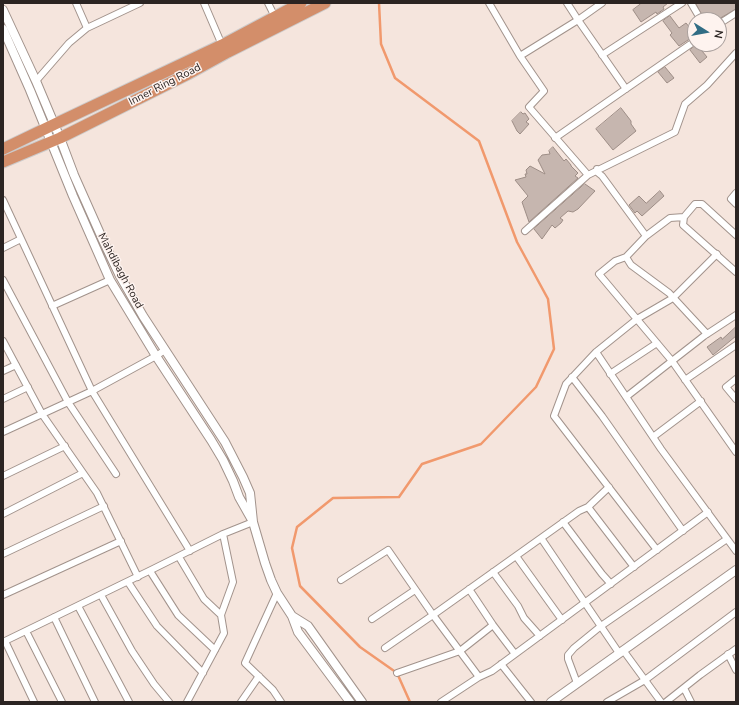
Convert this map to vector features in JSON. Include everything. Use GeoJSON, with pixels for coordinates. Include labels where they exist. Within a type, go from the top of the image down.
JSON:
{"type":"FeatureCollection","features":[{"type":"Feature","properties":{"kind":"highway","name":"Inner Ring Road"},"geometry":{"type":"LineString","coordinates":[[3,149],[222,45],[301,3]]}},
{"type":"Feature","properties":{"kind":"highway","name":"Inner Ring Road"},"geometry":{"type":"LineString","coordinates":[[3,162],[56,140],[325,3]]}},
{"type":"Feature","properties":{"kind":"street"},"geometry":{"type":"LineString","coordinates":[[76,3],[87,28]]}},
{"type":"Feature","properties":{"kind":"street"},"geometry":{"type":"LineString","coordinates":[[36,80],[69,43],[87,28],[140,3]]}},
{"type":"Feature","properties":{"kind":"street"},"geometry":{"type":"LineString","coordinates":[[204,3],[222,45]]}},
{"type":"Feature","properties":{"kind":"street"},"geometry":{"type":"LineString","coordinates":[[268,3],[275,16]]}},
{"type":"Feature","properties":{"kind":"street"},"geometry":{"type":"LineString","coordinates":[[489,3],[520,56],[544,92],[529,107],[588,175]]}},
{"type":"Feature","properties":{"kind":"street"},"geometry":{"type":"LineString","coordinates":[[567,3],[626,89]]}},
{"type":"Feature","properties":{"kind":"street"},"geometry":{"type":"LineString","coordinates":[[520,56],[578,20],[602,3]]}},
{"type":"Feature","properties":{"kind":"street"},"geometry":{"type":"LineString","coordinates":[[602,55],[682,3]]}},
{"type":"Feature","properties":{"kind":"street"},"geometry":{"type":"LineString","coordinates":[[691,3],[696,12]]}},
{"type":"Feature","properties":{"kind":"street","name":"Mahdibagh Road"},"geometry":{"type":"LineString","coordinates":[[3,10],[36,80],[50,126]]}},
{"type":"Feature","properties":{"kind":"street"},"geometry":{"type":"LineString","coordinates":[[727,19],[736,13]]}},
{"type":"Feature","properties":{"kind":"street","name":"Mahdibagh Road"},"geometry":{"type":"LineString","coordinates":[[3,29],[30,90],[50,126],[74,175],[111,259],[130,294],[221,436],[234,459],[250,493],[253,522],[269,574],[277,593],[292,616],[298,632],[350,702]]}},
{"type":"Feature","properties":{"kind":"street"},"geometry":{"type":"LineString","coordinates":[[556,138],[687,47]]}},
{"type":"Feature","properties":{"kind":"street"},"geometry":{"type":"LineString","coordinates":[[525,231],[588,175],[597,169],[675,132],[685,104],[707,85],[736,53]]}},
{"type":"Feature","properties":{"kind":"street","name":"Mahdibagh Road"},"geometry":{"type":"LineString","coordinates":[[56,140],[73,196],[110,280],[156,356],[223,460],[239,497],[253,522]]}},
{"type":"Feature","properties":{"kind":"street"},"geometry":{"type":"LineString","coordinates":[[597,169],[597,172],[602,176],[646,236]]}},
{"type":"Feature","properties":{"kind":"street"},"geometry":{"type":"LineString","coordinates":[[736,193],[732,199],[736,204]]}},
{"type":"Feature","properties":{"kind":"street"},"geometry":{"type":"LineString","coordinates":[[3,200],[92,391],[190,551]]}},
{"type":"Feature","properties":{"kind":"street"},"geometry":{"type":"LineString","coordinates":[[736,235],[702,204],[695,204],[684,217],[683,225],[736,272]]}},
{"type":"Feature","properties":{"kind":"street"},"geometry":{"type":"LineString","coordinates":[[684,217],[670,218],[646,236],[626,257],[615,261],[599,274],[672,361],[736,452]]}},
{"type":"Feature","properties":{"kind":"street"},"geometry":{"type":"LineString","coordinates":[[3,248],[21,239]]}},
{"type":"Feature","properties":{"kind":"street"},"geometry":{"type":"LineString","coordinates":[[657,550],[554,416],[566,384],[596,352],[637,319],[673,298],[716,254]]}},
{"type":"Feature","properties":{"kind":"street"},"geometry":{"type":"LineString","coordinates":[[626,257],[632,265],[669,293],[707,334]]}},
{"type":"Feature","properties":{"kind":"street"},"geometry":{"type":"LineString","coordinates":[[3,280],[68,402],[116,474]]}},
{"type":"Feature","properties":{"kind":"street"},"geometry":{"type":"LineString","coordinates":[[52,306],[110,280]]}},
{"type":"Feature","properties":{"kind":"street"},"geometry":{"type":"LineString","coordinates":[[626,396],[707,334],[736,316]]}},
{"type":"Feature","properties":{"kind":"street"},"geometry":{"type":"LineString","coordinates":[[3,341],[42,414],[97,493],[138,577]]}},
{"type":"Feature","properties":{"kind":"street"},"geometry":{"type":"LineString","coordinates":[[610,374],[657,343]]}},
{"type":"Feature","properties":{"kind":"street"},"geometry":{"type":"LineString","coordinates":[[685,380],[736,345]]}},
{"type":"Feature","properties":{"kind":"street"},"geometry":{"type":"LineString","coordinates":[[3,432],[92,391],[165,350]]}},
{"type":"Feature","properties":{"kind":"street"},"geometry":{"type":"LineString","coordinates":[[596,352],[653,437],[736,551]]}},
{"type":"Feature","properties":{"kind":"street"},"geometry":{"type":"LineString","coordinates":[[3,371],[16,365]]}},
{"type":"Feature","properties":{"kind":"street"},"geometry":{"type":"LineString","coordinates":[[572,377],[602,416],[683,531]]}},
{"type":"Feature","properties":{"kind":"street"},"geometry":{"type":"LineString","coordinates":[[736,379],[726,387],[736,399]]}},
{"type":"Feature","properties":{"kind":"street"},"geometry":{"type":"LineString","coordinates":[[3,399],[28,387]]}},
{"type":"Feature","properties":{"kind":"street"},"geometry":{"type":"LineString","coordinates":[[653,437],[701,401]]}},
{"type":"Feature","properties":{"kind":"street"},"geometry":{"type":"LineString","coordinates":[[3,476],[64,446]]}},
{"type":"Feature","properties":{"kind":"street"},"geometry":{"type":"LineString","coordinates":[[3,514],[83,473]]}},
{"type":"Feature","properties":{"kind":"street"},"geometry":{"type":"LineString","coordinates":[[385,648],[563,522],[579,511],[588,507],[609,487]]}},
{"type":"Feature","properties":{"kind":"street"},"geometry":{"type":"LineString","coordinates":[[3,554],[104,506]]}},
{"type":"Feature","properties":{"kind":"street"},"geometry":{"type":"LineString","coordinates":[[588,507],[634,567]]}},
{"type":"Feature","properties":{"kind":"street"},"geometry":{"type":"LineString","coordinates":[[441,702],[479,677],[492,672],[708,512]]}},
{"type":"Feature","properties":{"kind":"street"},"geometry":{"type":"LineString","coordinates":[[34,702],[4,641],[128,582],[223,534],[253,522]]}},
{"type":"Feature","properties":{"kind":"street"},"geometry":{"type":"LineString","coordinates":[[563,522],[611,584]]}},
{"type":"Feature","properties":{"kind":"street"},"geometry":{"type":"LineString","coordinates":[[187,702],[224,633],[221,615],[233,582],[223,534]]}},
{"type":"Feature","properties":{"kind":"street"},"geometry":{"type":"LineString","coordinates":[[541,538],[601,626],[661,702]]}},
{"type":"Feature","properties":{"kind":"street"},"geometry":{"type":"LineString","coordinates":[[577,683],[568,659],[568,655],[574,648],[601,626],[727,539]]}},
{"type":"Feature","properties":{"kind":"street"},"geometry":{"type":"LineString","coordinates":[[3,595],[121,541]]}},
{"type":"Feature","properties":{"kind":"street"},"geometry":{"type":"LineString","coordinates":[[340,580],[388,550],[415,590],[479,677]]}},
{"type":"Feature","properties":{"kind":"street"},"geometry":{"type":"LineString","coordinates":[[179,556],[204,599],[221,615]]}},
{"type":"Feature","properties":{"kind":"street"},"geometry":{"type":"LineString","coordinates":[[516,556],[562,620]]}},
{"type":"Feature","properties":{"kind":"street"},"geometry":{"type":"LineString","coordinates":[[551,702],[736,570]]}},
{"type":"Feature","properties":{"kind":"street"},"geometry":{"type":"LineString","coordinates":[[150,571],[178,615],[215,650]]}},
{"type":"Feature","properties":{"kind":"street"},"geometry":{"type":"LineString","coordinates":[[492,572],[518,606],[524,618],[540,636]]}},
{"type":"Feature","properties":{"kind":"street"},"geometry":{"type":"LineString","coordinates":[[128,582],[157,626],[203,672]]}},
{"type":"Feature","properties":{"kind":"street"},"geometry":{"type":"LineString","coordinates":[[469,589],[493,625],[515,654]]}},
{"type":"Feature","properties":{"kind":"street"},"geometry":{"type":"LineString","coordinates":[[372,619],[415,590]]}},
{"type":"Feature","properties":{"kind":"street"},"geometry":{"type":"LineString","coordinates":[[277,593],[245,663],[273,690],[281,702]]}},
{"type":"Feature","properties":{"kind":"street"},"geometry":{"type":"LineString","coordinates":[[101,594],[132,651],[154,684],[169,702]]}},
{"type":"Feature","properties":{"kind":"street"},"geometry":{"type":"LineString","coordinates":[[78,606],[129,702]]}},
{"type":"Feature","properties":{"kind":"street"},"geometry":{"type":"LineString","coordinates":[[607,702],[645,680],[736,612]]}},
{"type":"Feature","properties":{"kind":"street","name":"Mahdibagh Road"},"geometry":{"type":"LineString","coordinates":[[292,616],[308,626],[362,702]]}},
{"type":"Feature","properties":{"kind":"street"},"geometry":{"type":"LineString","coordinates":[[54,617],[95,702]]}},
{"type":"Feature","properties":{"kind":"street"},"geometry":{"type":"LineString","coordinates":[[397,673],[460,651],[493,625]]}},
{"type":"Feature","properties":{"kind":"street"},"geometry":{"type":"LineString","coordinates":[[26,631],[62,702]]}},
{"type":"Feature","properties":{"kind":"street"},"geometry":{"type":"LineString","coordinates":[[666,702],[736,649]]}},
{"type":"Feature","properties":{"kind":"street"},"geometry":{"type":"LineString","coordinates":[[728,654],[736,670]]}},
{"type":"Feature","properties":{"kind":"street"},"geometry":{"type":"LineString","coordinates":[[502,664],[531,702]]}},
{"type":"Feature","properties":{"kind":"street"},"geometry":{"type":"LineString","coordinates":[[241,702],[260,676]]}},
{"type":"Feature","properties":{"kind":"street"},"geometry":{"type":"LineString","coordinates":[[684,688],[691,702]]}},
{"type":"Feature","properties":{"kind":"building"},"geometry":{"type":"Polygon","coordinates":[[[642,3],[668,3],[663,7],[664,9],[657,14],[656,12],[641,22],[633,10],[642,3]]]}},
{"type":"Feature","properties":{"kind":"building"},"geometry":{"type":"Polygon","coordinates":[[[696,3],[736,3],[736,9],[727,14],[727,12],[701,12],[696,3]]]}},
{"type":"Feature","properties":{"kind":"building"},"geometry":{"type":"Polygon","coordinates":[[[670,16],[679,28],[686,23],[687,41],[679,46],[670,35],[672,33],[663,21],[670,16]]]}},
{"type":"Feature","properties":{"kind":"building"},"geometry":{"type":"Polygon","coordinates":[[[692,52],[703,52],[707,57],[700,63],[692,52]]]}},
{"type":"Feature","properties":{"kind":"building"},"geometry":{"type":"Polygon","coordinates":[[[665,67],[674,78],[667,83],[658,72],[665,67]]]}},
{"type":"Feature","properties":{"kind":"building"},"geometry":{"type":"Polygon","coordinates":[[[621,108],[631,121],[631,124],[636,131],[613,150],[596,129],[621,108]]]}},
{"type":"Feature","properties":{"kind":"building"},"geometry":{"type":"Polygon","coordinates":[[[521,112],[523,114],[525,113],[529,119],[526,122],[529,124],[520,134],[512,121],[521,112]]]}},
{"type":"Feature","properties":{"kind":"building"},"geometry":{"type":"Polygon","coordinates":[[[553,147],[564,161],[566,159],[578,173],[575,176],[578,178],[529,222],[522,202],[528,196],[515,180],[526,177],[526,170],[530,166],[545,174],[538,160],[542,155],[550,154],[549,151],[553,147]]]}},
{"type":"Feature","properties":{"kind":"building"},"geometry":{"type":"Polygon","coordinates":[[[585,184],[595,191],[578,209],[573,212],[568,211],[560,218],[563,220],[555,228],[552,225],[542,239],[534,229],[585,184]]]}},
{"type":"Feature","properties":{"kind":"building"},"geometry":{"type":"Polygon","coordinates":[[[660,191],[664,196],[642,216],[637,211],[635,213],[629,205],[639,196],[646,203],[660,191]]]}},
{"type":"Feature","properties":{"kind":"building"},"geometry":{"type":"Polygon","coordinates":[[[736,327],[736,336],[713,355],[707,347],[721,337],[722,339],[736,327]]]}},
{"type":"Feature","properties":{"kind":"waterway"},"geometry":{"type":"LineString","coordinates":[[379,3],[381,44],[395,78],[479,141],[517,242],[548,299],[554,349],[536,387],[481,444],[422,464],[399,497],[333,498],[297,527],[292,548],[300,586],[360,647],[397,673],[410,702]]}}]}
